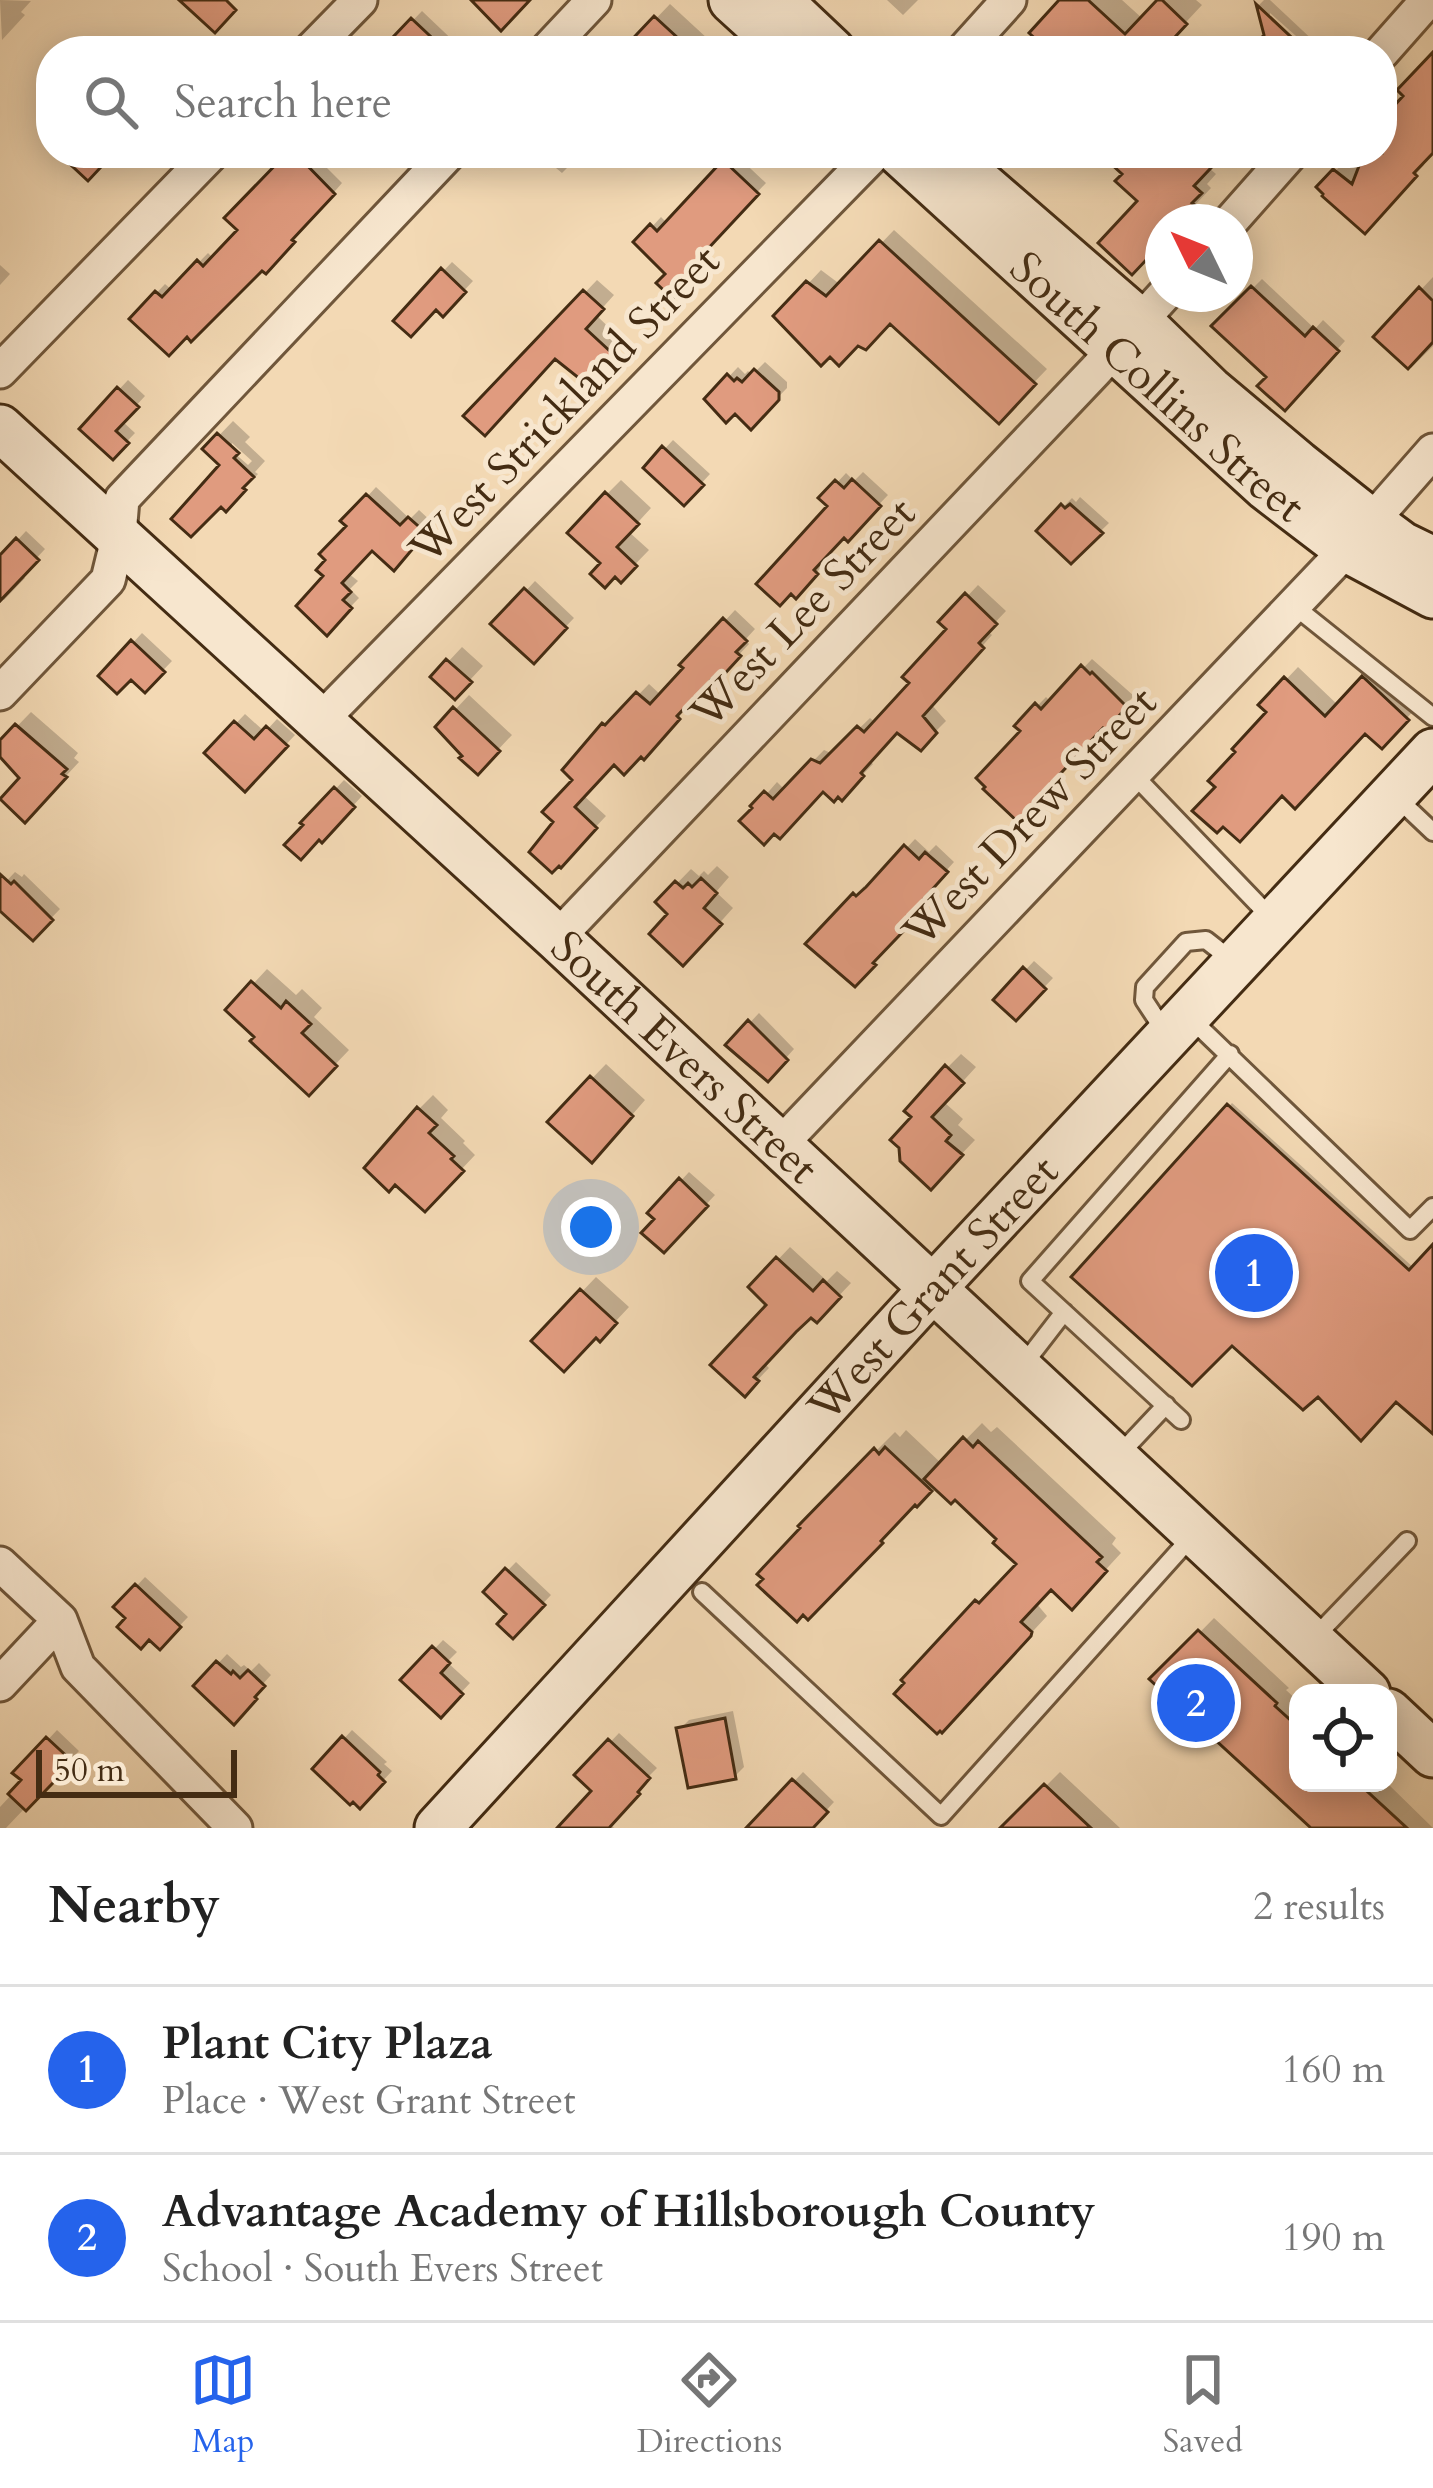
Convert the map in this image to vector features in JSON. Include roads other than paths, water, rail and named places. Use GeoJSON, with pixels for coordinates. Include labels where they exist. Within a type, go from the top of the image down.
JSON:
{"type":"FeatureCollection","features":[{"type":"Feature","properties":{"kind":"street"},"geometry":{"type":"LineString","coordinates":[[325,36],[360,0]]}},
{"type":"Feature","properties":{"kind":"street"},"geometry":{"type":"LineString","coordinates":[[560,36],[594,0]]}},
{"type":"Feature","properties":{"kind":"street"},"geometry":{"type":"LineString","coordinates":[[732,0],[772,36]]}},
{"type":"Feature","properties":{"kind":"street"},"geometry":{"type":"LineString","coordinates":[[778,0],[816,36]]}},
{"type":"Feature","properties":{"kind":"street"},"geometry":{"type":"LineString","coordinates":[[976,36],[1009,0]]}},
{"type":"Feature","properties":{"kind":"street"},"geometry":{"type":"LineString","coordinates":[[1396,36],[1428,0]]}},
{"type":"Feature","properties":{"kind":"street"},"geometry":{"type":"LineString","coordinates":[[0,371],[197,168]]}},
{"type":"Feature","properties":{"kind":"street"},"geometry":{"type":"LineString","coordinates":[[0,693],[108,580],[122,499],[435,168]]}},
{"type":"Feature","properties":{"kind":"street","name":"West Strickland Street"},"geometry":{"type":"LineString","coordinates":[[320,721],[860,168]]}},
{"type":"Feature","properties":{"kind":"street","name":"South Collins Street"},"geometry":{"type":"LineString","coordinates":[[921,168],[1140,322]]}},
{"type":"Feature","properties":{"kind":"street","name":"South Collins Street"},"geometry":{"type":"LineString","coordinates":[[962,168],[1140,322],[1265,487],[1359,535],[1433,595]]}},
{"type":"Feature","properties":{"kind":"street"},"geometry":{"type":"LineString","coordinates":[[1245,204],[1278,168]]}},
{"type":"Feature","properties":{"kind":"street","name":"West Lee Street"},"geometry":{"type":"LineString","coordinates":[[557,938],[1140,322]]}},
{"type":"Feature","properties":{"kind":"street","name":"South Evers Street"},"geometry":{"type":"LineString","coordinates":[[0,428],[557,938],[1357,1684]]}},
{"type":"Feature","properties":{"kind":"street","name":"West Drew Street"},"geometry":{"type":"LineString","coordinates":[[778,1147],[1359,535],[1433,451]]}},
{"type":"Feature","properties":{"kind":"street","name":"South Collins Street"},"geometry":{"type":"LineString","coordinates":[[1359,535],[1402,544],[1433,560]]}},
{"type":"Feature","properties":{"kind":"street","name":"West Grant Street"},"geometry":{"type":"LineString","coordinates":[[438,1828],[1433,752]]}},
{"type":"Feature","properties":{"kind":"street"},"geometry":{"type":"LineString","coordinates":[[0,1564],[60,1620],[79,1667],[235,1828]]}},
{"type":"Feature","properties":{"kind":"street"},"geometry":{"type":"LineString","coordinates":[[0,1684],[60,1620]]}},
{"type":"Feature","properties":{"kind":"street"},"geometry":{"type":"LineString","coordinates":[[1397,1720],[1433,1754]]}},
{"type":"Feature","properties":{"kind":"lane"},"geometry":{"type":"LineString","coordinates":[[1293,605],[1433,717]]}},
{"type":"Feature","properties":{"kind":"lane"},"geometry":{"type":"LineString","coordinates":[[1133,774],[1274,922]]}},
{"type":"Feature","properties":{"kind":"lane"},"geometry":{"type":"LineString","coordinates":[[1393,794],[1433,832]]}},
{"type":"Feature","properties":{"kind":"lane"},"geometry":{"type":"LineString","coordinates":[[1177,1026],[1230,1054],[1410,1230],[1433,1207]]}},
{"type":"Feature","properties":{"kind":"lane"},"geometry":{"type":"LineString","coordinates":[[1181,1420],[1030,1281],[1230,1054]]}},
{"type":"Feature","properties":{"kind":"lane"},"geometry":{"type":"LineString","coordinates":[[1019,1370],[1064,1312]]}},
{"type":"Feature","properties":{"kind":"lane"},"geometry":{"type":"LineString","coordinates":[[1115,1459],[1166,1405]]}},
{"type":"Feature","properties":{"kind":"lane"},"geometry":{"type":"LineString","coordinates":[[702,1592],[941,1816],[1195,1533]]}},
{"type":"Feature","properties":{"kind":"lane"},"geometry":{"type":"LineString","coordinates":[[1311,1641],[1407,1541]]}},
{"type":"Feature","properties":{"kind":"place","name":"Plant City Plaza"},"geometry":{"type":"Point","coordinates":[1254,1273]}},
{"type":"Feature","properties":{"kind":"place","name":"Advantage Academy of Hillsborough County"},"geometry":{"type":"Point","coordinates":[1196,1703]}}]}
